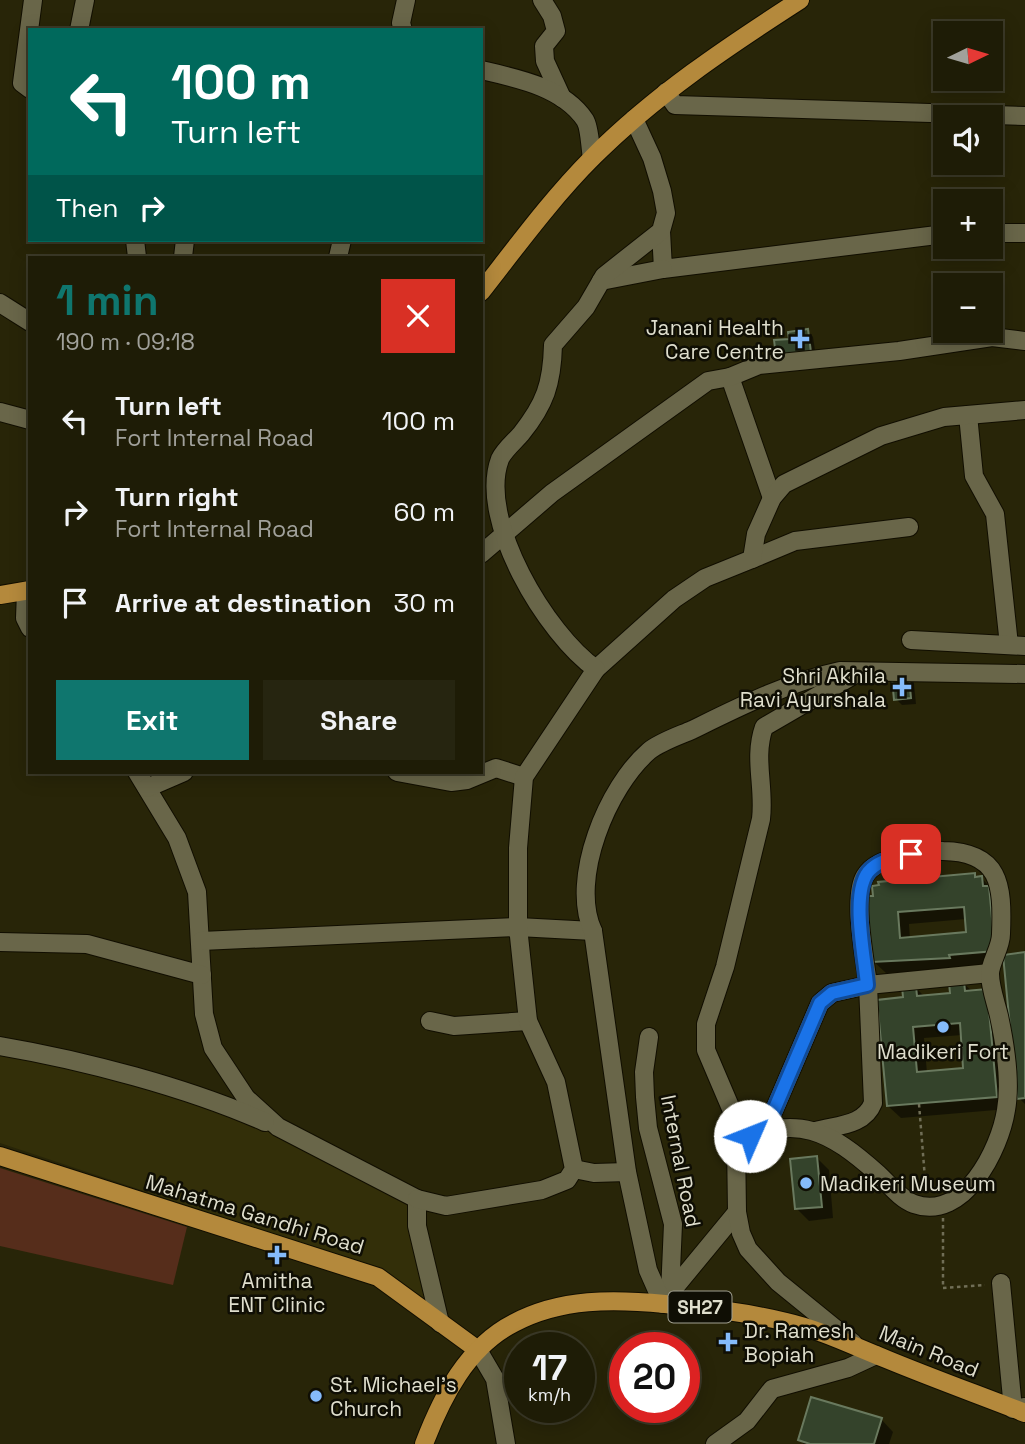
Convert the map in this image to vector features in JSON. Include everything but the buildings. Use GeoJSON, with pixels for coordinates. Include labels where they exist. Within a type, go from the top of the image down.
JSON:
{"type":"FeatureCollection","features":[{"type":"Feature","properties":{"kind":"main road"},"geometry":{"type":"LineString","coordinates":[[483,290],[592,158],[634,119],[723,49],[800,0]]}},
{"type":"Feature","properties":{"kind":"main road"},"geometry":{"type":"LineString","coordinates":[[0,595],[28,591]]}},
{"type":"Feature","properties":{"kind":"main road","name":"Mahatma Gandhi Road"},"geometry":{"type":"LineString","coordinates":[[0,1156],[378,1277],[478,1350]]}},
{"type":"Feature","properties":{"kind":"main road","name":"Main Road"},"geometry":{"type":"LineString","coordinates":[[424,1444],[442,1401],[478,1350],[514,1323],[543,1311],[599,1300],[667,1299],[787,1322],[1021,1410]]}},
{"type":"Feature","properties":{"kind":"street"},"geometry":{"type":"LineString","coordinates":[[29,28],[33,0]]}},
{"type":"Feature","properties":{"kind":"street"},"geometry":{"type":"LineString","coordinates":[[79,28],[85,0]]}},
{"type":"Feature","properties":{"kind":"street"},"geometry":{"type":"LineString","coordinates":[[402,28],[406,0]]}},
{"type":"Feature","properties":{"kind":"street"},"geometry":{"type":"LineString","coordinates":[[542,0],[552,16],[556,31],[544,46],[545,61],[562,98]]}},
{"type":"Feature","properties":{"kind":"street"},"geometry":{"type":"LineString","coordinates":[[28,38],[22,83],[28,88]]}},
{"type":"Feature","properties":{"kind":"street"},"geometry":{"type":"LineString","coordinates":[[483,70],[528,81],[562,98],[586,121],[592,158]]}},
{"type":"Feature","properties":{"kind":"street"},"geometry":{"type":"LineString","coordinates":[[666,92],[675,104],[1025,116]]}},
{"type":"Feature","properties":{"kind":"street"},"geometry":{"type":"LineString","coordinates":[[634,119],[652,158],[662,191],[666,213],[661,231],[663,270]]}},
{"type":"Feature","properties":{"kind":"street"},"geometry":{"type":"LineString","coordinates":[[596,669],[575,654],[541,612],[504,535],[496,505],[500,458],[544,403],[552,370],[552,345],[586,307],[601,281],[661,231]]}},
{"type":"Feature","properties":{"kind":"street"},"geometry":{"type":"LineString","coordinates":[[1003,233],[1025,233]]}},
{"type":"Feature","properties":{"kind":"street"},"geometry":{"type":"LineString","coordinates":[[601,281],[663,270],[933,236]]}},
{"type":"Feature","properties":{"kind":"street"},"geometry":{"type":"LineString","coordinates":[[0,303],[28,321]]}},
{"type":"Feature","properties":{"kind":"street"},"geometry":{"type":"LineString","coordinates":[[483,552],[552,493],[708,381],[730,377],[759,365],[899,351],[992,337],[1025,341]]}},
{"type":"Feature","properties":{"kind":"street"},"geometry":{"type":"LineString","coordinates":[[730,377],[772,498]]}},
{"type":"Feature","properties":{"kind":"street"},"geometry":{"type":"LineString","coordinates":[[752,559],[756,534],[772,498],[784,484],[881,436],[944,417],[1025,410]]}},
{"type":"Feature","properties":{"kind":"street"},"geometry":{"type":"LineString","coordinates":[[0,412],[28,419]]}},
{"type":"Feature","properties":{"kind":"street"},"geometry":{"type":"LineString","coordinates":[[911,640],[1017,645],[995,514],[974,476],[968,415]]}},
{"type":"Feature","properties":{"kind":"street"},"geometry":{"type":"LineString","coordinates":[[0,1046],[46,1054],[201,1098],[278,1127],[417,1199],[446,1206],[542,1190],[567,1180],[574,1169],[556,1082],[528,1021],[518,927],[518,848],[524,777],[596,669],[674,598],[705,578],[795,541],[909,527]]}},
{"type":"Feature","properties":{"kind":"street"},"geometry":{"type":"LineString","coordinates":[[28,591],[25,618],[28,624]]}},
{"type":"Feature","properties":{"kind":"street"},"geometry":{"type":"LineString","coordinates":[[737,1212],[667,1299],[648,1270],[627,1172],[593,930],[587,918],[591,852],[603,819],[625,778],[650,750],[729,711],[813,677],[840,671],[1025,674]]}},
{"type":"Feature","properties":{"kind":"street"},"geometry":{"type":"LineString","coordinates":[[858,1347],[759,1262],[741,1233],[737,1212],[737,1142],[732,1111],[723,1085],[709,1059],[705,1035],[725,967],[761,819],[764,798],[759,769],[759,740],[764,727],[860,671]]}},
{"type":"Feature","properties":{"kind":"street"},"geometry":{"type":"LineString","coordinates":[[483,773],[496,768],[524,777]]}},
{"type":"Feature","properties":{"kind":"street"},"geometry":{"type":"LineString","coordinates":[[138,774],[177,838],[197,892],[204,1014],[213,1048],[246,1098],[278,1127]]}},
{"type":"Feature","properties":{"kind":"street"},"geometry":{"type":"LineString","coordinates":[[147,788],[179,774]]}},
{"type":"Feature","properties":{"kind":"street"},"geometry":{"type":"LineString","coordinates":[[408,774],[451,782],[467,780],[482,774]]}},
{"type":"Feature","properties":{"kind":"street"},"geometry":{"type":"LineString","coordinates":[[737,1142],[774,1127],[816,1131],[858,1121],[869,1115],[873,1103],[860,902],[864,876],[872,867],[887,860],[940,850],[976,855],[993,870],[1001,946],[990,973],[1005,1062],[1006,1113],[984,1168],[971,1187],[935,1206],[912,1203],[865,1162],[816,1131]]}},
{"type":"Feature","properties":{"kind":"street"},"geometry":{"type":"LineString","coordinates":[[201,941],[518,927],[593,930]]}},
{"type":"Feature","properties":{"kind":"street"},"geometry":{"type":"LineString","coordinates":[[0,942],[87,944],[202,975]]}},
{"type":"Feature","properties":{"kind":"street"},"geometry":{"type":"LineString","coordinates":[[774,1127],[820,1003],[832,993],[867,985],[990,973]]}},
{"type":"Feature","properties":{"kind":"street"},"geometry":{"type":"LineString","coordinates":[[430,1021],[454,1026],[528,1021]]}},
{"type":"Feature","properties":{"kind":"street","name":"Internal Road"},"geometry":{"type":"LineString","coordinates":[[649,1037],[644,1072],[645,1097],[651,1140],[673,1224],[667,1299]]}},
{"type":"Feature","properties":{"kind":"street"},"geometry":{"type":"LineString","coordinates":[[574,1169],[594,1173],[627,1172]]}},
{"type":"Feature","properties":{"kind":"street"},"geometry":{"type":"LineString","coordinates":[[417,1199],[417,1226],[422,1253],[440,1323]]}},
{"type":"Feature","properties":{"kind":"street"},"geometry":{"type":"LineString","coordinates":[[1000,1283],[1021,1410]]}},
{"type":"Feature","properties":{"kind":"street"},"geometry":{"type":"LineString","coordinates":[[478,1350],[495,1379],[506,1444]]}},
{"type":"Feature","properties":{"kind":"street"},"geometry":{"type":"LineString","coordinates":[[715,1444],[747,1421],[772,1389],[848,1368],[876,1355]]}},
{"type":"Feature","properties":{"kind":"path"},"geometry":{"type":"LineString","coordinates":[[919,1104],[935,1206],[943,1288],[1000,1283]]}},
{"type":"Feature","properties":{"kind":"shaded area"},"geometry":{"type":"Polygon","coordinates":[[[0,1049],[201,1104],[283,1136],[412,1200],[429,1303],[381,1270],[0,1143],[0,1049]]]}},
{"type":"Feature","properties":{"kind":"shaded area"},"geometry":{"type":"Polygon","coordinates":[[[0,1168],[187,1227],[173,1285],[0,1246],[0,1168]]]}},
{"type":"Feature","properties":{"kind":"place","name":"Janani Health Care Centre"},"geometry":{"type":"Point","coordinates":[800,339]}},
{"type":"Feature","properties":{"kind":"place","name":"Shri Akhila Ravi Ayurshala"},"geometry":{"type":"Point","coordinates":[902,687]}},
{"type":"Feature","properties":{"kind":"place","name":"Madikeri Fort"},"geometry":{"type":"Point","coordinates":[943,1027]}},
{"type":"Feature","properties":{"kind":"place","name":"Madikeri Museum"},"geometry":{"type":"Point","coordinates":[806,1183]}},
{"type":"Feature","properties":{"kind":"place","name":"Amitha ENT Clinic"},"geometry":{"type":"Point","coordinates":[277,1255]}},
{"type":"Feature","properties":{"kind":"place","name":"Dr. Ramesh Bopiah"},"geometry":{"type":"Point","coordinates":[728,1342]}},
{"type":"Feature","properties":{"kind":"place","name":"St. Michael's Church"},"geometry":{"type":"Point","coordinates":[316,1396]}},
{"type":"Feature","properties":{"kind":"route"},"geometry":{"type":"LineString","coordinates":[[750,1136],[766,1129],[820,1003],[832,993],[867,985],[860,902],[864,876],[872,867],[911,854]]}}]}
